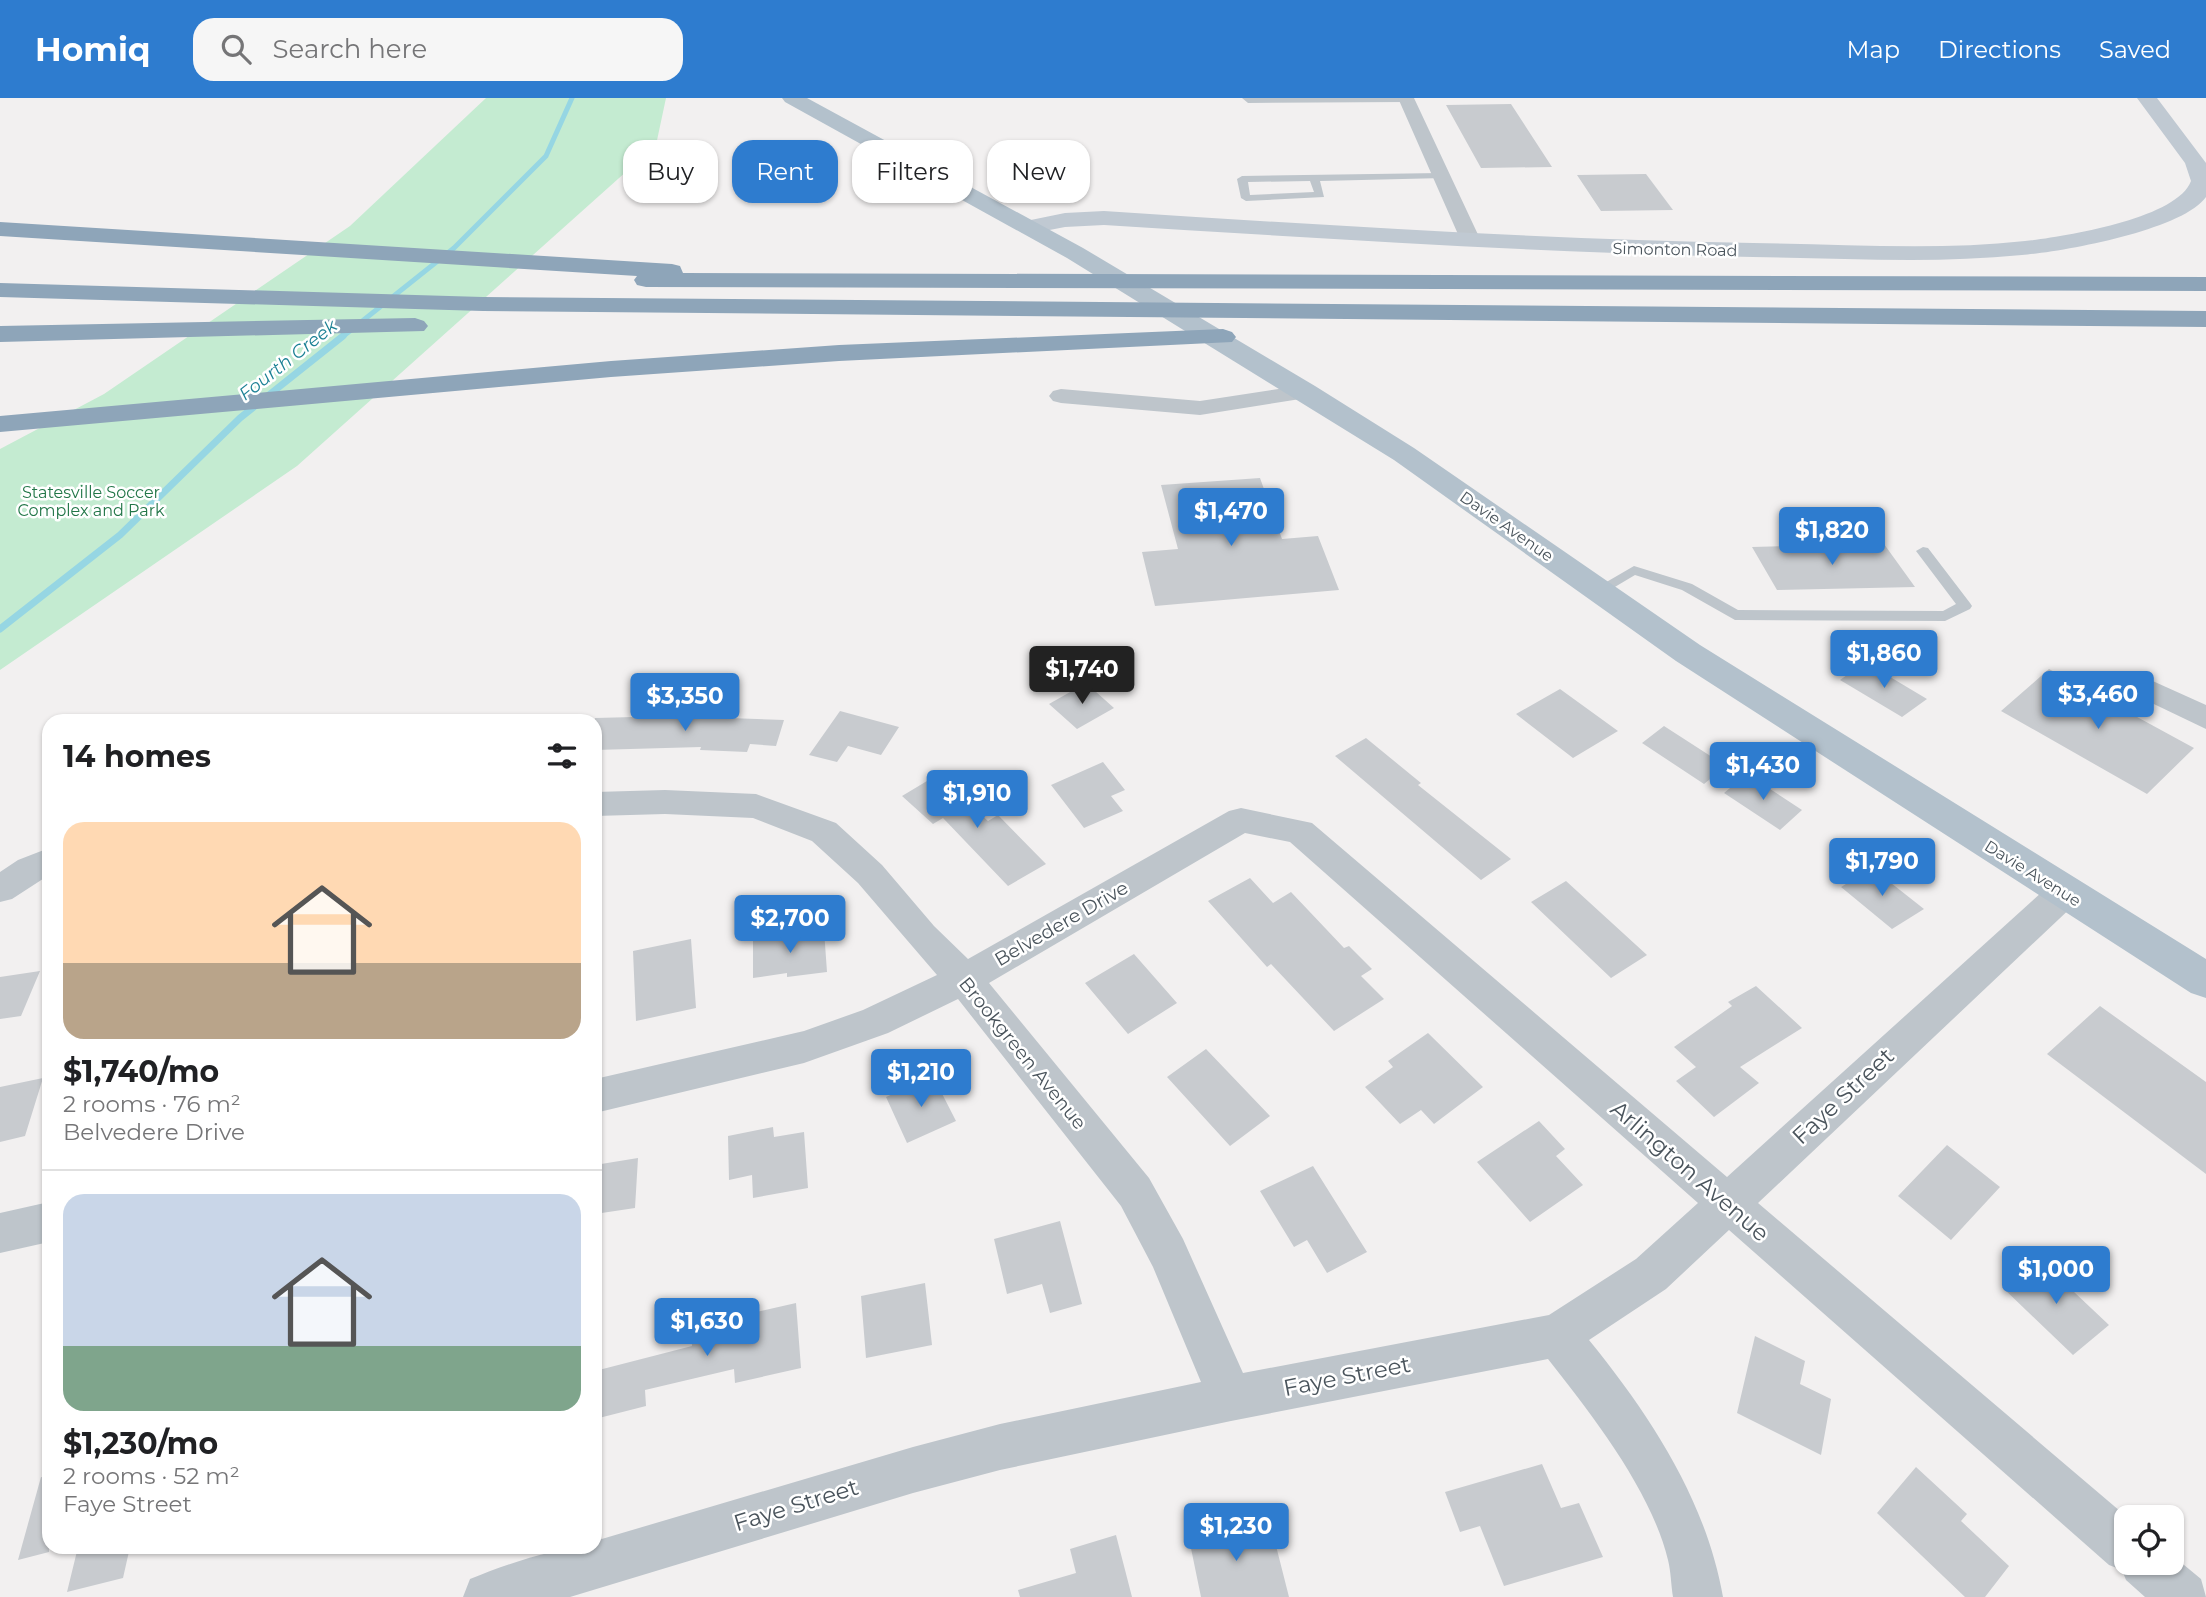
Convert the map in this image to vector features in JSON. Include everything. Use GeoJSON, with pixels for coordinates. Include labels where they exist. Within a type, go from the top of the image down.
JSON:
{"type":"FeatureCollection","features":[{"type":"Feature","properties":{"kind":"highway"},"geometry":{"type":"LineString","coordinates":[[0,229],[535,264],[863,280]]}},
{"type":"Feature","properties":{"kind":"highway"},"geometry":{"type":"LineString","coordinates":[[387,276],[509,280],[2206,284]]}},
{"type":"Feature","properties":{"kind":"highway"},"geometry":{"type":"LineString","coordinates":[[0,290],[483,304],[1659,317],[2206,319]]}},
{"type":"Feature","properties":{"kind":"highway"},"geometry":{"type":"LineString","coordinates":[[0,334],[1113,312]]}},
{"type":"Feature","properties":{"kind":"highway"},"geometry":{"type":"LineString","coordinates":[[0,424],[381,388],[839,353],[1659,317]]}},
{"type":"Feature","properties":{"kind":"main road","name":"Davie Avenue"},"geometry":{"type":"LineString","coordinates":[[792,98],[1075,253],[1305,392],[1404,454],[1732,682],[2206,981]]}},
{"type":"Feature","properties":{"kind":"street"},"geometry":{"type":"LineString","coordinates":[[1406,98],[1471,241]]}},
{"type":"Feature","properties":{"kind":"street","name":"Simonton Road"},"geometry":{"type":"LineString","coordinates":[[1029,227],[1065,220],[1104,218],[1640,249],[2006,250],[2092,237],[2172,210],[2194,198],[2202,181],[2195,163],[2147,98]]}},
{"type":"Feature","properties":{"kind":"street"},"geometry":{"type":"LineString","coordinates":[[1061,396],[1200,408],[1305,392]]}},
{"type":"Feature","properties":{"kind":"street"},"geometry":{"type":"LineString","coordinates":[[2146,688],[2206,718]]}},
{"type":"Feature","properties":{"kind":"street","name":"Brookgreen Avenue"},"geometry":{"type":"LineString","coordinates":[[602,804],[665,802],[756,806],[824,832],[870,874],[922,936],[964,979],[1135,1192],[1168,1253],[1231,1398]]}},
{"type":"Feature","properties":{"kind":"street","name":"Belvedere Drive"},"geometry":{"type":"LineString","coordinates":[[602,1094],[804,1048],[875,1022],[964,979],[1241,820]]}},
{"type":"Feature","properties":{"kind":"street","name":"Arlington Avenue"},"geometry":{"type":"LineString","coordinates":[[1241,820],[1300,832],[2114,1538]]}},
{"type":"Feature","properties":{"kind":"street"},"geometry":{"type":"LineString","coordinates":[[0,888],[42,863]]}},
{"type":"Feature","properties":{"kind":"street","name":"Faye Street"},"geometry":{"type":"LineString","coordinates":[[488,1597],[1000,1447],[1231,1398],[1557,1335],[1651,1273],[2064,893]]}},
{"type":"Feature","properties":{"kind":"street"},"geometry":{"type":"LineString","coordinates":[[0,1233],[42,1224]]}},
{"type":"Feature","properties":{"kind":"street"},"geometry":{"type":"LineString","coordinates":[[1557,1335],[1597,1385],[1636,1441],[1667,1497],[1692,1559],[1698,1597]]}},
{"type":"Feature","properties":{"kind":"street"},"geometry":{"type":"LineString","coordinates":[[2157,1575],[2183,1597]]}},
{"type":"Feature","properties":{"kind":"lane"},"geometry":{"type":"LineString","coordinates":[[1246,98],[1406,98]]}},
{"type":"Feature","properties":{"kind":"lane"},"geometry":{"type":"LineString","coordinates":[[1314,178],[1320,195],[1246,198],[1242,179],[1441,176]]}},
{"type":"Feature","properties":{"kind":"lane"},"geometry":{"type":"LineString","coordinates":[[1598,591],[1634,570],[1687,587],[1735,615],[1945,616],[1965,606],[1923,551]]}},
{"type":"Feature","properties":{"kind":"green space","name":"Statesville Soccer Complex and Park"},"geometry":{"type":"Polygon","coordinates":[[[486,98],[666,98],[657,140],[623,140],[623,175],[297,466],[0,670],[0,449],[104,394],[350,226],[486,98]]]}},
{"type":"Feature","properties":{"kind":"building"},"geometry":{"type":"Polygon","coordinates":[[[1511,104],[1552,167],[1481,168],[1446,105],[1511,104]]]}},
{"type":"Feature","properties":{"kind":"building"},"geometry":{"type":"Polygon","coordinates":[[[1646,174],[1673,210],[1601,211],[1577,175],[1646,174]]]}},
{"type":"Feature","properties":{"kind":"building"},"geometry":{"type":"Polygon","coordinates":[[[1260,478],[1282,539],[1318,536],[1339,590],[1155,606],[1142,552],[1178,549],[1161,485],[1260,478]]]}},
{"type":"Feature","properties":{"kind":"building"},"geometry":{"type":"Polygon","coordinates":[[[1884,544],[1915,587],[1777,590],[1752,547],[1884,544]]]}},
{"type":"Feature","properties":{"kind":"building"},"geometry":{"type":"Polygon","coordinates":[[[1865,662],[1927,699],[1902,717],[1840,680],[1865,662]]]}},
{"type":"Feature","properties":{"kind":"building"},"geometry":{"type":"Polygon","coordinates":[[[2049,669],[2194,748],[2147,794],[2001,711],[2049,669]]]}},
{"type":"Feature","properties":{"kind":"building"},"geometry":{"type":"Polygon","coordinates":[[[1086,683],[1114,708],[1077,729],[1049,704],[1086,683]]]}},
{"type":"Feature","properties":{"kind":"building"},"geometry":{"type":"Polygon","coordinates":[[[1560,689],[1618,731],[1573,758],[1516,714],[1560,689]]]}},
{"type":"Feature","properties":{"kind":"building"},"geometry":{"type":"Polygon","coordinates":[[[840,711],[899,727],[881,755],[848,746],[837,762],[809,755],[840,711]]]}},
{"type":"Feature","properties":{"kind":"building"},"geometry":{"type":"Polygon","coordinates":[[[673,716],[784,720],[776,746],[750,744],[747,752],[700,750],[701,747],[602,750],[602,718],[673,716]]]}},
{"type":"Feature","properties":{"kind":"building"},"geometry":{"type":"Polygon","coordinates":[[[1664,726],[1726,766],[1704,784],[1642,743],[1664,726]]]}},
{"type":"Feature","properties":{"kind":"building"},"geometry":{"type":"Polygon","coordinates":[[[1366,738],[1421,783],[1418,785],[1511,859],[1481,880],[1335,756],[1366,738]]]}},
{"type":"Feature","properties":{"kind":"building"},"geometry":{"type":"Polygon","coordinates":[[[1103,762],[1125,790],[1111,796],[1123,811],[1084,828],[1051,785],[1103,762]]]}},
{"type":"Feature","properties":{"kind":"building"},"geometry":{"type":"Polygon","coordinates":[[[1747,774],[1802,810],[1780,830],[1724,793],[1747,774]]]}},
{"type":"Feature","properties":{"kind":"building"},"geometry":{"type":"Polygon","coordinates":[[[937,775],[988,821],[998,815],[1046,864],[1008,886],[943,818],[933,824],[902,796],[937,775]]]}},
{"type":"Feature","properties":{"kind":"building"},"geometry":{"type":"Polygon","coordinates":[[[1872,868],[1924,909],[1892,929],[1841,887],[1872,868]]]}},
{"type":"Feature","properties":{"kind":"building"},"geometry":{"type":"Polygon","coordinates":[[[1250,878],[1273,903],[1291,892],[1344,948],[1349,946],[1372,969],[1361,976],[1384,999],[1334,1031],[1271,964],[1267,967],[1208,901],[1250,878]]]}},
{"type":"Feature","properties":{"kind":"building"},"geometry":{"type":"Polygon","coordinates":[[[1566,881],[1647,955],[1611,978],[1531,902],[1566,881]]]}},
{"type":"Feature","properties":{"kind":"building"},"geometry":{"type":"Polygon","coordinates":[[[824,930],[827,972],[787,977],[787,973],[753,978],[753,940],[824,930]]]}},
{"type":"Feature","properties":{"kind":"building"},"geometry":{"type":"Polygon","coordinates":[[[691,939],[696,1008],[636,1021],[633,951],[691,939]]]}},
{"type":"Feature","properties":{"kind":"building"},"geometry":{"type":"Polygon","coordinates":[[[1134,954],[1177,1003],[1128,1034],[1085,983],[1134,954]]]}},
{"type":"Feature","properties":{"kind":"building"},"geometry":{"type":"Polygon","coordinates":[[[40,971],[21,1016],[0,1019],[0,977],[40,971]]]}},
{"type":"Feature","properties":{"kind":"building"},"geometry":{"type":"Polygon","coordinates":[[[1756,986],[1802,1028],[1740,1067],[1759,1083],[1714,1117],[1676,1081],[1696,1067],[1674,1047],[1732,1006],[1728,1002],[1756,986]]]}},
{"type":"Feature","properties":{"kind":"building"},"geometry":{"type":"Polygon","coordinates":[[[2100,1006],[2206,1082],[2206,1174],[2047,1054],[2100,1006]]]}},
{"type":"Feature","properties":{"kind":"building"},"geometry":{"type":"Polygon","coordinates":[[[1428,1033],[1483,1087],[1434,1124],[1421,1110],[1400,1124],[1365,1087],[1393,1067],[1388,1061],[1428,1033]]]}},
{"type":"Feature","properties":{"kind":"building"},"geometry":{"type":"Polygon","coordinates":[[[1206,1049],[1270,1116],[1230,1146],[1167,1077],[1206,1049]]]}},
{"type":"Feature","properties":{"kind":"building"},"geometry":{"type":"Polygon","coordinates":[[[933,1076],[956,1121],[907,1143],[886,1097],[933,1076]]]}},
{"type":"Feature","properties":{"kind":"building"},"geometry":{"type":"Polygon","coordinates":[[[42,1078],[25,1136],[0,1142],[0,1087],[42,1078]]]}},
{"type":"Feature","properties":{"kind":"building"},"geometry":{"type":"Polygon","coordinates":[[[1539,1121],[1565,1149],[1556,1156],[1583,1185],[1530,1222],[1477,1162],[1539,1121]]]}},
{"type":"Feature","properties":{"kind":"building"},"geometry":{"type":"Polygon","coordinates":[[[773,1127],[774,1137],[804,1132],[808,1188],[753,1198],[752,1175],[729,1180],[728,1136],[773,1127]]]}},
{"type":"Feature","properties":{"kind":"building"},"geometry":{"type":"Polygon","coordinates":[[[1947,1145],[2000,1187],[1951,1240],[1898,1196],[1947,1145]]]}},
{"type":"Feature","properties":{"kind":"building"},"geometry":{"type":"Polygon","coordinates":[[[638,1158],[635,1208],[602,1213],[602,1164],[638,1158]]]}},
{"type":"Feature","properties":{"kind":"building"},"geometry":{"type":"Polygon","coordinates":[[[1313,1166],[1367,1252],[1327,1273],[1307,1240],[1294,1247],[1260,1191],[1313,1166]]]}},
{"type":"Feature","properties":{"kind":"building"},"geometry":{"type":"Polygon","coordinates":[[[1060,1221],[1082,1304],[1050,1313],[1042,1284],[1007,1294],[994,1239],[1060,1221]]]}},
{"type":"Feature","properties":{"kind":"building"},"geometry":{"type":"Polygon","coordinates":[[[2038,1258],[2109,1325],[2073,1355],[2002,1287],[2038,1258]]]}},
{"type":"Feature","properties":{"kind":"building"},"geometry":{"type":"Polygon","coordinates":[[[925,1283],[932,1345],[866,1358],[861,1296],[925,1283]]]}},
{"type":"Feature","properties":{"kind":"building"},"geometry":{"type":"Polygon","coordinates":[[[796,1303],[801,1368],[735,1383],[734,1369],[645,1390],[646,1406],[602,1417],[602,1369],[692,1346],[691,1327],[796,1303]]]}},
{"type":"Feature","properties":{"kind":"building"},"geometry":{"type":"Polygon","coordinates":[[[1755,1336],[1805,1361],[1800,1384],[1831,1399],[1821,1455],[1737,1413],[1755,1336]]]}},
{"type":"Feature","properties":{"kind":"building"},"geometry":{"type":"Polygon","coordinates":[[[1542,1464],[1561,1508],[1579,1503],[1603,1557],[1504,1586],[1480,1526],[1460,1532],[1445,1492],[1542,1464]]]}},
{"type":"Feature","properties":{"kind":"building"},"geometry":{"type":"Polygon","coordinates":[[[1916,1467],[1967,1514],[1961,1521],[2009,1566],[1985,1597],[1965,1597],[1877,1513],[1916,1467]]]}},
{"type":"Feature","properties":{"kind":"building"},"geometry":{"type":"Polygon","coordinates":[[[41,1477],[42,1477],[42,1554],[18,1560],[41,1477]]]}},
{"type":"Feature","properties":{"kind":"building"},"geometry":{"type":"Polygon","coordinates":[[[1231,1519],[1236,1538],[1272,1530],[1289,1597],[1201,1597],[1187,1529],[1231,1519]]]}},
{"type":"Feature","properties":{"kind":"building"},"geometry":{"type":"Polygon","coordinates":[[[1116,1535],[1132,1597],[1020,1597],[1018,1590],[1076,1573],[1070,1549],[1116,1535]]]}},
{"type":"Feature","properties":{"kind":"building"},"geometry":{"type":"Polygon","coordinates":[[[76,1554],[128,1554],[123,1578],[67,1592],[76,1554]]]}},
{"type":"Feature","properties":{"kind":"waterway","name":"Fourth Creek"},"geometry":{"type":"LineString","coordinates":[[341,338],[454,248],[546,156],[572,98]]}},
{"type":"Feature","properties":{"kind":"waterway","name":"Fourth Creek"},"geometry":{"type":"LineString","coordinates":[[0,629],[120,535],[240,418],[343,336]]}}]}
